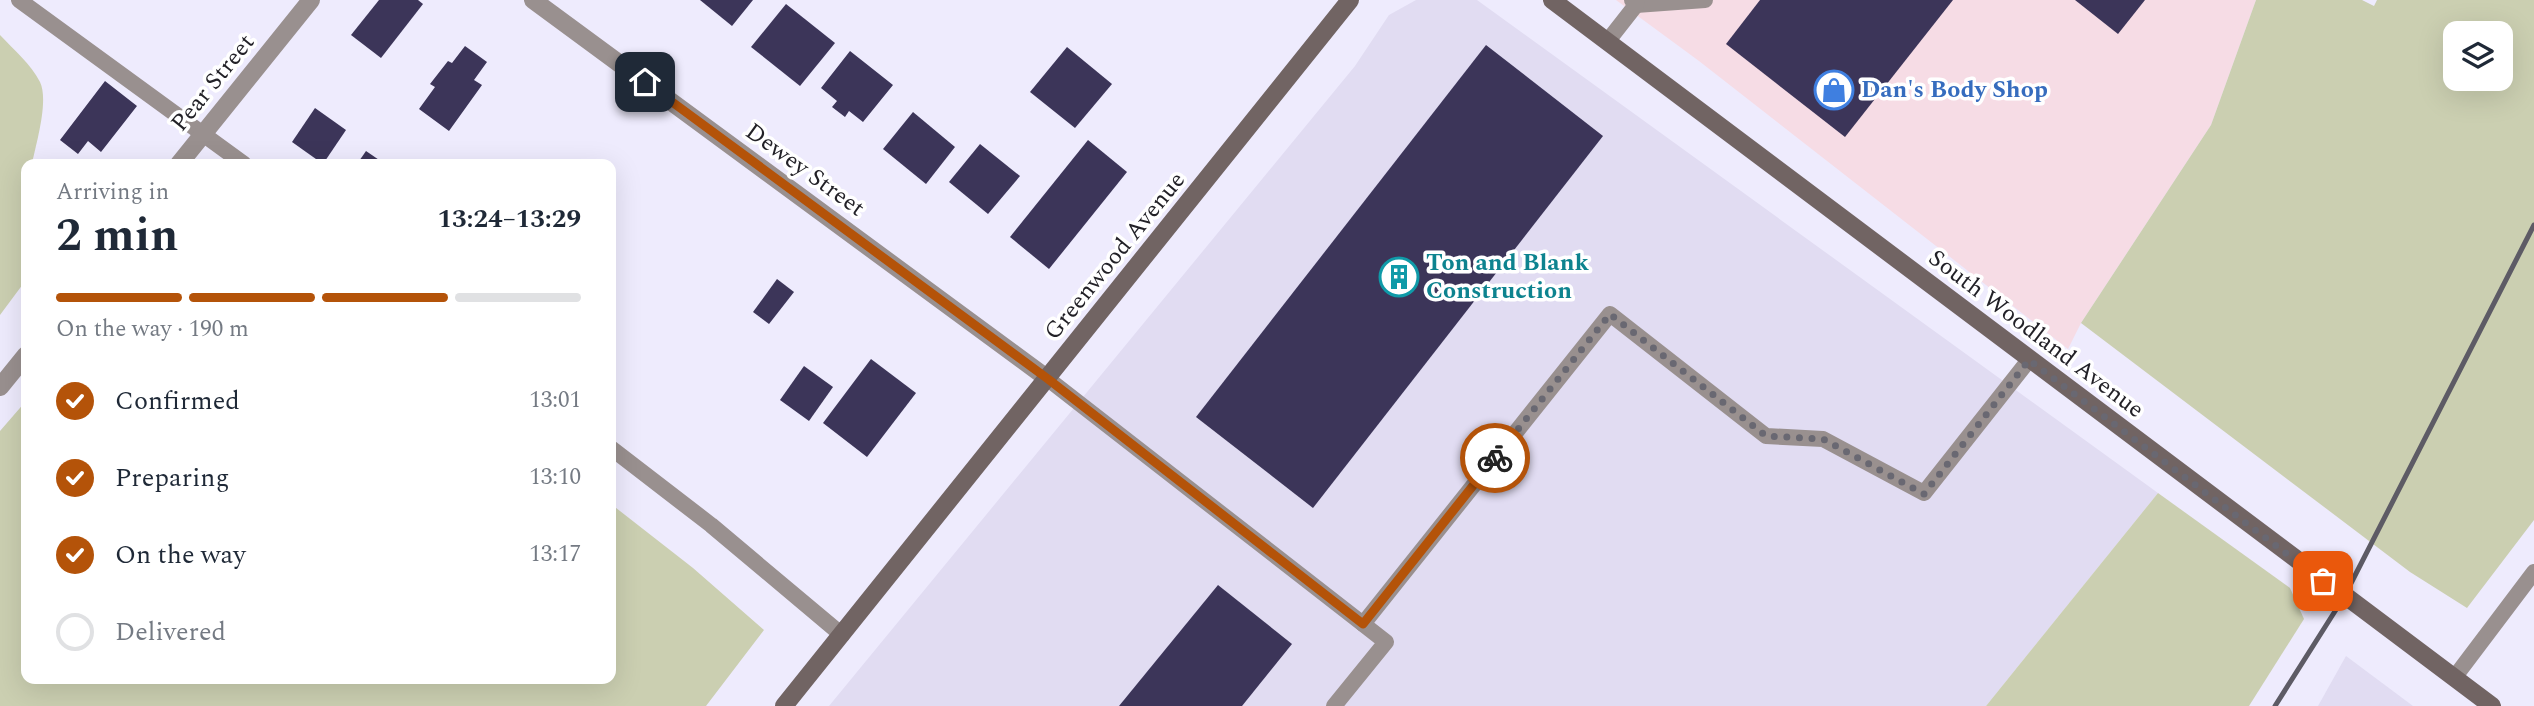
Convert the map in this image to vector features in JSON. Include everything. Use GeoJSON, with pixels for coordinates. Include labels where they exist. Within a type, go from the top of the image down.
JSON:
{"type":"FeatureCollection","features":[{"type":"Feature","properties":{"kind":"street","name":"Pear Street"},"geometry":{"type":"LineString","coordinates":[[183,159],[312,0]]}},
{"type":"Feature","properties":{"kind":"street","name":"Dewey Street"},"geometry":{"type":"LineString","coordinates":[[533,0],[1048,379]]}},
{"type":"Feature","properties":{"kind":"street","name":"Greenwood Avenue"},"geometry":{"type":"LineString","coordinates":[[785,706],[1350,0]]}},
{"type":"Feature","properties":{"kind":"street","name":"South Woodland Avenue"},"geometry":{"type":"LineString","coordinates":[[1552,0],[2492,706]]}},
{"type":"Feature","properties":{"kind":"street"},"geometry":{"type":"LineString","coordinates":[[0,387],[21,361]]}},
{"type":"Feature","properties":{"kind":"lane"},"geometry":{"type":"LineString","coordinates":[[19,0],[237,159]]}},
{"type":"Feature","properties":{"kind":"lane"},"geometry":{"type":"LineString","coordinates":[[1607,42],[1635,2],[1705,0]]}},
{"type":"Feature","properties":{"kind":"lane"},"geometry":{"type":"LineString","coordinates":[[1363,624],[1610,314],[1766,436],[1823,439],[1924,494],[2029,360]]}},
{"type":"Feature","properties":{"kind":"lane"},"geometry":{"type":"LineString","coordinates":[[1048,379],[1386,642],[1334,706]]}},
{"type":"Feature","properties":{"kind":"lane"},"geometry":{"type":"LineString","coordinates":[[616,452],[710,525],[842,635]]}},
{"type":"Feature","properties":{"kind":"lane"},"geometry":{"type":"LineString","coordinates":[[2454,678],[2534,573]]}},
{"type":"Feature","properties":{"kind":"shaded area"},"geometry":{"type":"Polygon","coordinates":[[[1416,0],[1477,0],[2158,493],[1986,706],[829,706],[1355,66],[1389,15],[1416,0]]]}},
{"type":"Feature","properties":{"kind":"shaded area"},"geometry":{"type":"Polygon","coordinates":[[[1616,0],[2256,0],[2211,125],[2081,323],[2068,349],[1699,61],[1616,0]]]}},
{"type":"Feature","properties":{"kind":"shaded area"},"geometry":{"type":"Polygon","coordinates":[[[2346,656],[2413,706],[2318,706],[2346,656]]]}},
{"type":"Feature","properties":{"kind":"green space"},"geometry":{"type":"Polygon","coordinates":[[[2256,0],[2362,0],[2374,6],[2377,0],[2534,0],[2534,520],[2467,608],[2410,572],[2081,323],[2211,125],[2256,0]]]}},
{"type":"Feature","properties":{"kind":"green space"},"geometry":{"type":"Polygon","coordinates":[[[0,35],[36,75],[43,100],[33,159],[21,159],[21,287],[0,315],[0,35]]]}},
{"type":"Feature","properties":{"kind":"green space"},"geometry":{"type":"Polygon","coordinates":[[[21,407],[21,684],[616,684],[616,508],[693,568],[764,630],[706,706],[0,706],[0,431],[21,407]]]}},
{"type":"Feature","properties":{"kind":"green space"},"geometry":{"type":"Polygon","coordinates":[[[2158,493],[2290,588],[2304,619],[2249,706],[1986,706],[2158,493]]]}},
{"type":"Feature","properties":{"kind":"building"},"geometry":{"type":"Polygon","coordinates":[[[379,0],[418,0],[423,4],[381,58],[351,35],[379,0]]]}},
{"type":"Feature","properties":{"kind":"building"},"geometry":{"type":"Polygon","coordinates":[[[700,0],[753,0],[732,26],[700,0]]]}},
{"type":"Feature","properties":{"kind":"building","name":"Dan's Body Shop"},"geometry":{"type":"Polygon","coordinates":[[[1760,0],[1953,0],[1845,137],[1726,44],[1760,0]]]}},
{"type":"Feature","properties":{"kind":"building"},"geometry":{"type":"Polygon","coordinates":[[[2075,0],[2145,0],[2118,34],[2075,0]]]}},
{"type":"Feature","properties":{"kind":"building"},"geometry":{"type":"Polygon","coordinates":[[[786,4],[835,43],[800,86],[751,47],[786,4]]]}},
{"type":"Feature","properties":{"kind":"building","name":"Ton and Blank Construction"},"geometry":{"type":"Polygon","coordinates":[[[1486,45],[1603,136],[1313,508],[1196,417],[1486,45]]]}},
{"type":"Feature","properties":{"kind":"building"},"geometry":{"type":"Polygon","coordinates":[[[465,46],[487,62],[474,80],[482,85],[449,131],[419,109],[435,87],[430,84],[448,61],[452,63],[465,46]]]}},
{"type":"Feature","properties":{"kind":"building"},"geometry":{"type":"Polygon","coordinates":[[[1067,47],[1112,84],[1075,128],[1030,92],[1067,47]]]}},
{"type":"Feature","properties":{"kind":"building"},"geometry":{"type":"Polygon","coordinates":[[[850,51],[893,85],[863,122],[849,111],[845,117],[832,107],[837,101],[821,88],[850,51]]]}},
{"type":"Feature","properties":{"kind":"building"},"geometry":{"type":"Polygon","coordinates":[[[105,81],[137,106],[101,152],[88,141],[78,154],[60,140],[105,81]]]}},
{"type":"Feature","properties":{"kind":"building"},"geometry":{"type":"Polygon","coordinates":[[[315,108],[346,130],[326,159],[316,159],[292,142],[315,108]]]}},
{"type":"Feature","properties":{"kind":"building"},"geometry":{"type":"Polygon","coordinates":[[[913,112],[955,147],[926,184],[883,149],[913,112]]]}},
{"type":"Feature","properties":{"kind":"building"},"geometry":{"type":"Polygon","coordinates":[[[1088,140],[1127,172],[1049,269],[1010,237],[1088,140]]]}},
{"type":"Feature","properties":{"kind":"building"},"geometry":{"type":"Polygon","coordinates":[[[980,144],[1020,176],[988,214],[949,182],[980,144]]]}},
{"type":"Feature","properties":{"kind":"building"},"geometry":{"type":"Polygon","coordinates":[[[366,151],[378,159],[360,159],[366,151]]]}},
{"type":"Feature","properties":{"kind":"building"},"geometry":{"type":"Polygon","coordinates":[[[777,279],[794,292],[769,324],[753,312],[777,279]]]}},
{"type":"Feature","properties":{"kind":"building"},"geometry":{"type":"Polygon","coordinates":[[[871,359],[916,393],[867,457],[823,423],[871,359]]]}},
{"type":"Feature","properties":{"kind":"building"},"geometry":{"type":"Polygon","coordinates":[[[804,366],[833,387],[809,421],[780,400],[804,366]]]}},
{"type":"Feature","properties":{"kind":"building"},"geometry":{"type":"Polygon","coordinates":[[[1218,585],[1292,644],[1242,706],[1119,706],[1218,585]]]}},
{"type":"Feature","properties":{"kind":"railway"},"geometry":{"type":"LineString","coordinates":[[2275,706],[2344,597],[2534,225]]}},
{"type":"Feature","properties":{"kind":"way so far"},"geometry":{"type":"LineString","coordinates":[[1495,458],[1610,314],[1766,436],[1823,439],[1924,494],[2029,360],[2323,581]]}},
{"type":"Feature","properties":{"kind":"place","name":"Dan's Body Shop"},"geometry":{"type":"Point","coordinates":[1834,90]}},
{"type":"Feature","properties":{"kind":"place","name":"Ton and Blank Construction"},"geometry":{"type":"Point","coordinates":[1399,277]}},
{"type":"Feature","properties":{"kind":"route"},"geometry":{"type":"LineString","coordinates":[[645,82],[1048,379],[1363,624],[1495,458]]}}]}
